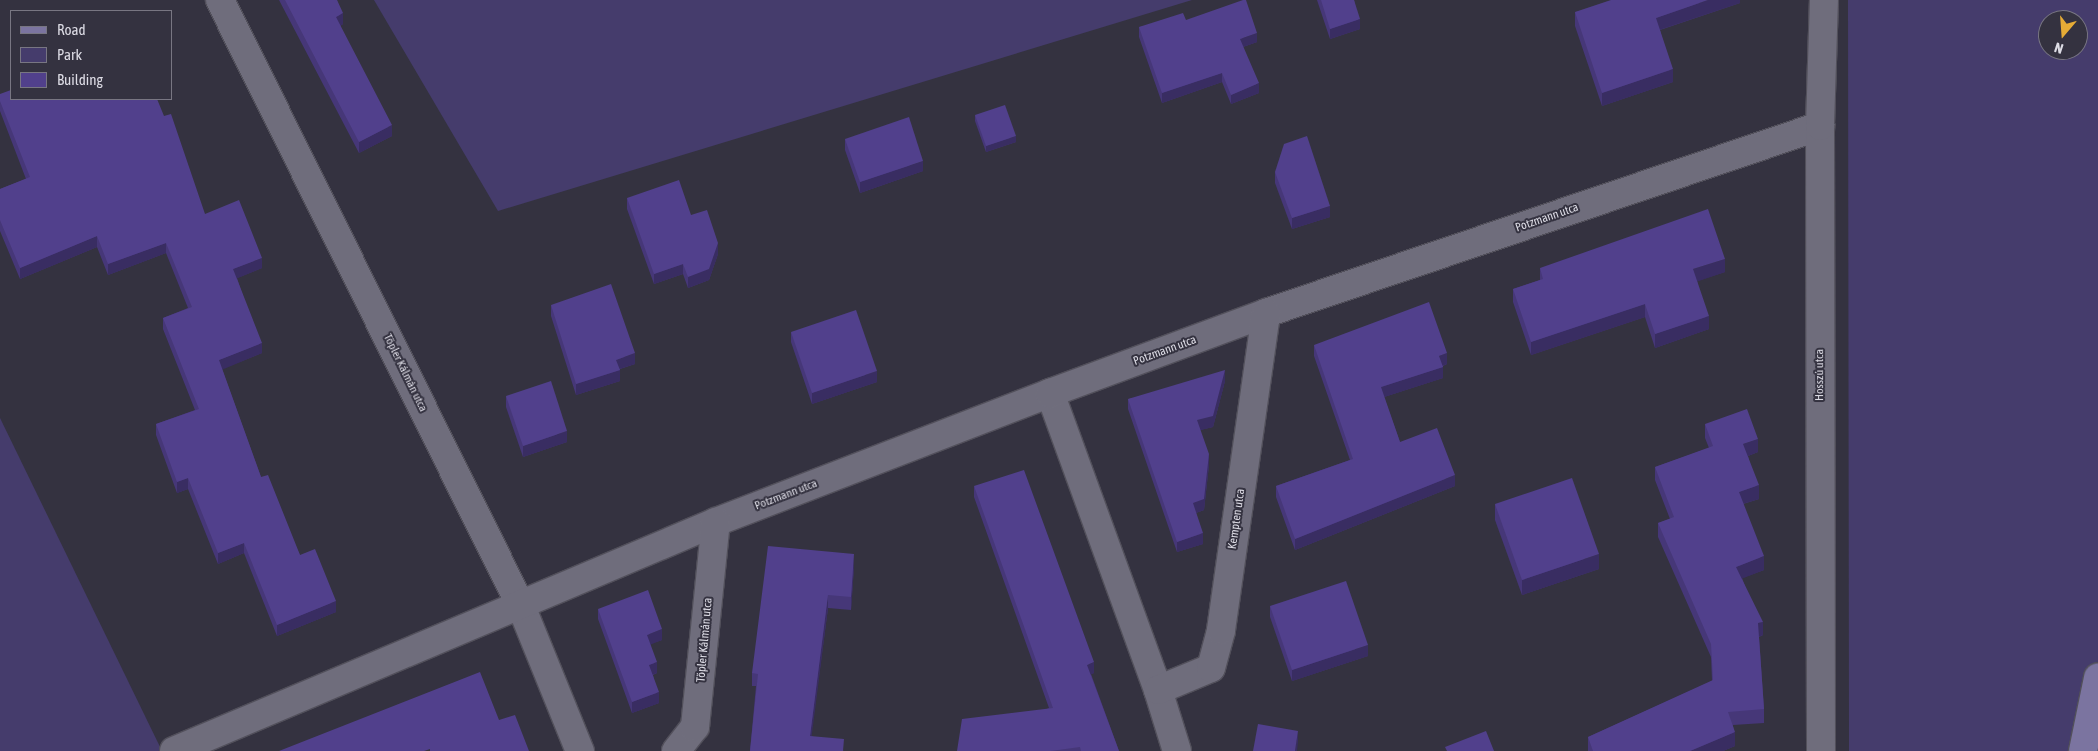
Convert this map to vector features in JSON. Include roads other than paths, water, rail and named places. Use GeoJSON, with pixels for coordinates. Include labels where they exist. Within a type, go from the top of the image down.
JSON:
{"type":"FeatureCollection","features":[{"type":"Feature","properties":{"kind":"main road"},"geometry":{"type":"LineString","coordinates":[[2083,751],[2098,678]]}},
{"type":"Feature","properties":{"kind":"street","name":"Töpler Kálmán utca"},"geometry":{"type":"LineString","coordinates":[[220,0],[521,606],[580,751]]}},
{"type":"Feature","properties":{"kind":"street","name":"Hosszú utca"},"geometry":{"type":"LineString","coordinates":[[1821,751],[1820,126],[1824,0]]}},
{"type":"Feature","properties":{"kind":"street","name":"Potzmann utca"},"geometry":{"type":"LineString","coordinates":[[174,751],[716,522],[1050,393],[1266,313],[1820,126]]}},
{"type":"Feature","properties":{"kind":"street","name":"Kempten utca"},"geometry":{"type":"LineString","coordinates":[[1158,690],[1211,668],[1221,630],[1266,313]]}},
{"type":"Feature","properties":{"kind":"street"},"geometry":{"type":"LineString","coordinates":[[1050,393],[1158,690],[1178,751]]}},
{"type":"Feature","properties":{"kind":"street","name":"Töpler Kálmán utca"},"geometry":{"type":"LineString","coordinates":[[676,751],[694,727],[716,522]]}}]}
